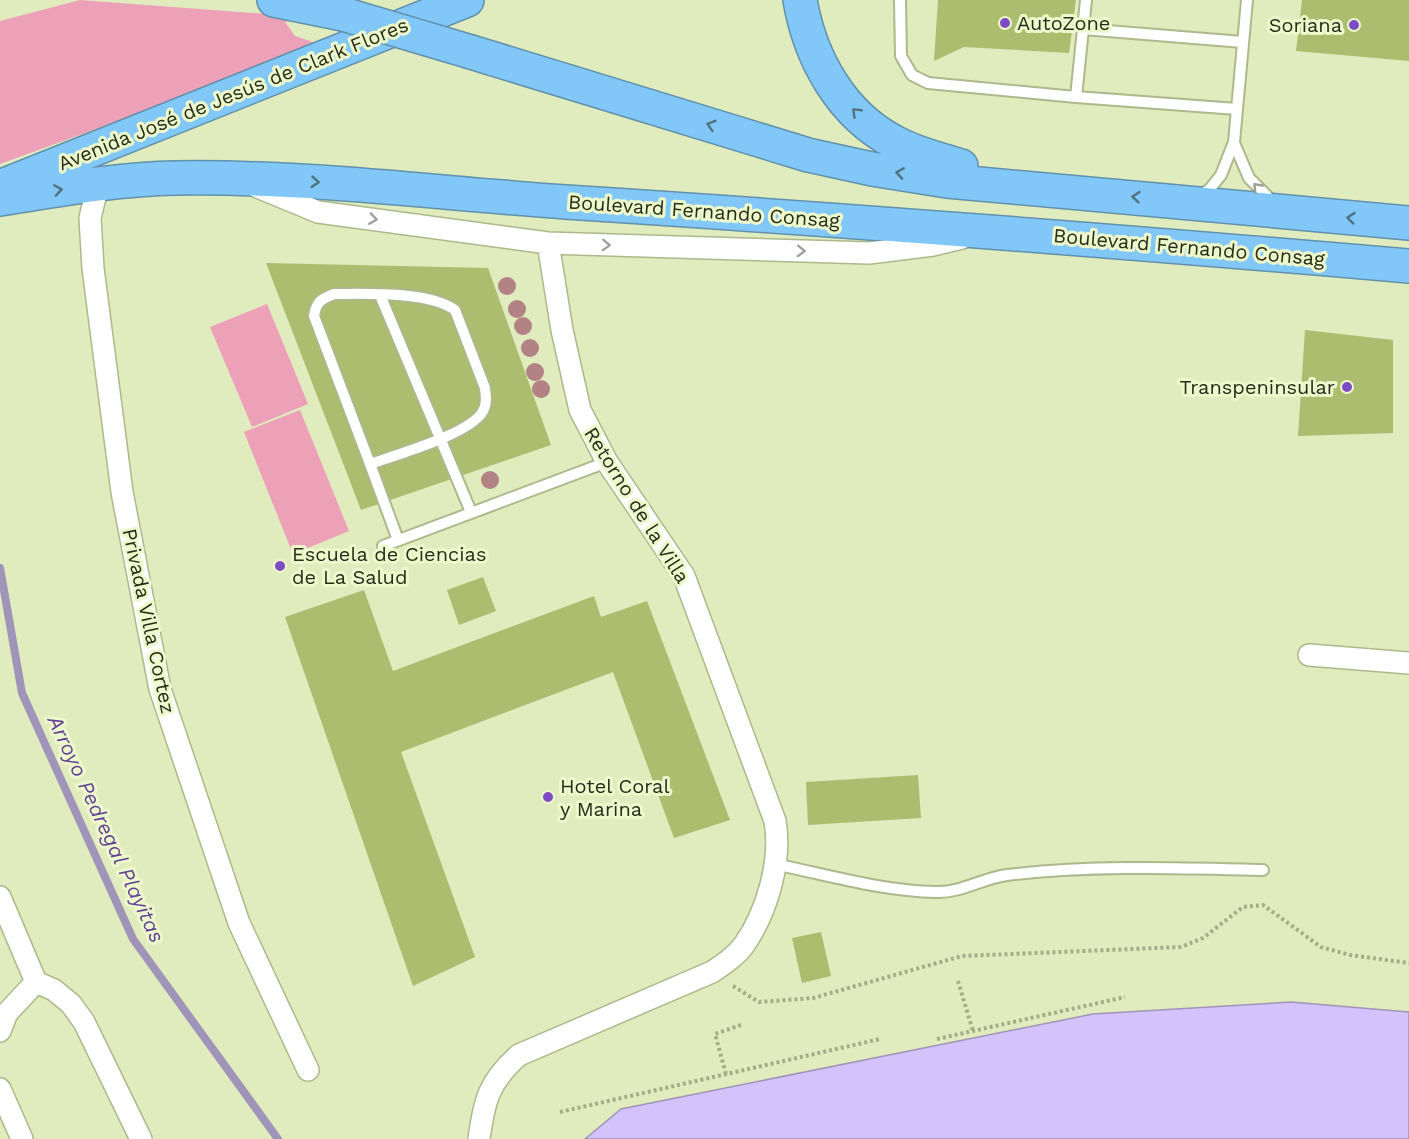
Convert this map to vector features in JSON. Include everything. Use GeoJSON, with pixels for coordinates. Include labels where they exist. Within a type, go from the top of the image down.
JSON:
{"type":"FeatureCollection","features":[{"type":"Feature","properties":{"kind":"highway"},"geometry":{"type":"LineString","coordinates":[[274,0],[343,14],[808,155],[904,174],[1022,188],[1409,223]]}},
{"type":"Feature","properties":{"kind":"highway","name":"Avenida José de Jesús de Clark Flores"},"geometry":{"type":"LineString","coordinates":[[0,187],[467,0]]}},
{"type":"Feature","properties":{"kind":"highway"},"geometry":{"type":"LineString","coordinates":[[800,0],[807,34],[825,74],[842,99],[875,129],[909,149],[1022,188]]}},
{"type":"Feature","properties":{"kind":"highway","name":"Boulevard Fernando Consag"},"geometry":{"type":"LineString","coordinates":[[0,199],[98,185],[173,178],[297,180],[536,200],[996,230],[1409,266]]}},
{"type":"Feature","properties":{"kind":"street"},"geometry":{"type":"LineString","coordinates":[[238,179],[318,212],[548,243],[869,253],[933,245],[996,230]]}},
{"type":"Feature","properties":{"kind":"street","name":"Privada Villa Cortez"},"geometry":{"type":"LineString","coordinates":[[98,185],[90,218],[93,268],[122,492],[160,689],[239,923],[308,1070]]}},
{"type":"Feature","properties":{"kind":"street","name":"Retorno de la Villa"},"geometry":{"type":"LineString","coordinates":[[479,1139],[482,1111],[489,1090],[501,1071],[519,1054],[712,972],[743,946],[763,911],[774,864],[777,839],[775,821],[684,576],[607,462],[580,410],[562,330],[548,243]]}},
{"type":"Feature","properties":{"kind":"street"},"geometry":{"type":"LineString","coordinates":[[1309,655],[1409,663]]}},
{"type":"Feature","properties":{"kind":"street"},"geometry":{"type":"LineString","coordinates":[[0,897],[36,982],[54,990],[71,1004],[84,1022],[141,1139]]}},
{"type":"Feature","properties":{"kind":"street"},"geometry":{"type":"LineString","coordinates":[[0,1031],[7,1013],[36,982]]}},
{"type":"Feature","properties":{"kind":"street"},"geometry":{"type":"LineString","coordinates":[[0,1089],[22,1139]]}},
{"type":"Feature","properties":{"kind":"lane"},"geometry":{"type":"LineString","coordinates":[[900,0],[902,56],[912,75],[928,83],[1237,109]]}},
{"type":"Feature","properties":{"kind":"lane"},"geometry":{"type":"LineString","coordinates":[[1076,97],[1086,0]]}},
{"type":"Feature","properties":{"kind":"lane"},"geometry":{"type":"LineString","coordinates":[[1185,201],[1209,190],[1221,175],[1234,142],[1247,0]]}},
{"type":"Feature","properties":{"kind":"lane"},"geometry":{"type":"LineString","coordinates":[[1083,29],[1243,42]]}},
{"type":"Feature","properties":{"kind":"lane"},"geometry":{"type":"LineString","coordinates":[[1234,142],[1242,166],[1258,189],[1282,207],[1299,213]]}},
{"type":"Feature","properties":{"kind":"lane"},"geometry":{"type":"LineString","coordinates":[[370,464],[441,439],[473,423],[483,412],[487,402],[485,388],[455,310],[437,301],[380,295],[334,294],[321,299],[316,306],[314,316],[398,540]]}},
{"type":"Feature","properties":{"kind":"lane"},"geometry":{"type":"LineString","coordinates":[[380,295],[471,512]]}},
{"type":"Feature","properties":{"kind":"lane"},"geometry":{"type":"LineString","coordinates":[[383,546],[607,462]]}},
{"type":"Feature","properties":{"kind":"lane"},"geometry":{"type":"LineString","coordinates":[[774,864],[894,889],[939,892],[965,888],[1004,875],[1119,867],[1263,870]]}},
{"type":"Feature","properties":{"kind":"path"},"geometry":{"type":"LineString","coordinates":[[712,972],[759,1002],[813,998],[962,956],[1181,946],[1203,938],[1243,907],[1263,905],[1321,947],[1350,955],[1409,963]]}},
{"type":"Feature","properties":{"kind":"path"},"geometry":{"type":"LineString","coordinates":[[958,981],[973,1031]]}},
{"type":"Feature","properties":{"kind":"path"},"geometry":{"type":"LineString","coordinates":[[938,1039],[1125,997]]}},
{"type":"Feature","properties":{"kind":"path"},"geometry":{"type":"LineString","coordinates":[[726,1074],[715,1034],[741,1025]]}},
{"type":"Feature","properties":{"kind":"path"},"geometry":{"type":"LineString","coordinates":[[560,1112],[880,1039]]}},
{"type":"Feature","properties":{"kind":"shaded area"},"geometry":{"type":"Polygon","coordinates":[[[80,0],[306,17],[285,22],[295,36],[325,46],[0,164],[0,21],[80,0]]]}},
{"type":"Feature","properties":{"kind":"shaded area"},"geometry":{"type":"Polygon","coordinates":[[[267,304],[308,404],[252,427],[210,327],[267,304]]]}},
{"type":"Feature","properties":{"kind":"shaded area"},"geometry":{"type":"Polygon","coordinates":[[[300,410],[349,531],[293,554],[244,432],[300,410]]]}},
{"type":"Feature","properties":{"kind":"shaded area"},"geometry":{"type":"Polygon","coordinates":[[[1291,1002],[1409,1012],[1409,1139],[585,1139],[621,1109],[1093,1014],[1291,1002]]]}},
{"type":"Feature","properties":{"kind":"building","name":"AutoZone"},"geometry":{"type":"Polygon","coordinates":[[[938,0],[1076,0],[1069,53],[964,47],[934,61],[938,0]]]}},
{"type":"Feature","properties":{"kind":"building","name":"Soriana"},"geometry":{"type":"Polygon","coordinates":[[[1302,0],[1409,0],[1409,61],[1296,51],[1302,0]]]}},
{"type":"Feature","properties":{"kind":"building"},"geometry":{"type":"Polygon","coordinates":[[[266,263],[488,268],[551,445],[361,510],[266,263]]]}},
{"type":"Feature","properties":{"kind":"building","name":"Transpeninsular"},"geometry":{"type":"Polygon","coordinates":[[[1305,330],[1393,340],[1393,433],[1298,436],[1305,330]]]}},
{"type":"Feature","properties":{"kind":"building"},"geometry":{"type":"Polygon","coordinates":[[[483,577],[496,611],[459,625],[447,590],[483,577]]]}},
{"type":"Feature","properties":{"kind":"building"},"geometry":{"type":"Polygon","coordinates":[[[364,590],[393,671],[594,596],[601,617],[647,601],[730,820],[674,838],[613,672],[401,752],[475,957],[413,986],[285,617],[364,590]]]}},
{"type":"Feature","properties":{"kind":"building"},"geometry":{"type":"Polygon","coordinates":[[[918,775],[921,818],[808,825],[806,782],[918,775]]]}},
{"type":"Feature","properties":{"kind":"building"},"geometry":{"type":"Polygon","coordinates":[[[821,932],[831,976],[802,983],[792,938],[821,932]]]}},
{"type":"Feature","properties":{"kind":"waterway","name":"Arroyo Pedregal Playitas"},"geometry":{"type":"LineString","coordinates":[[0,568],[22,693],[133,939],[278,1139]]}},
{"type":"Feature","properties":{"kind":"place","name":"AutoZone"},"geometry":{"type":"Point","coordinates":[1005,23]}},
{"type":"Feature","properties":{"kind":"place","name":"Soriana"},"geometry":{"type":"Point","coordinates":[1354,25]}},
{"type":"Feature","properties":{"kind":"place","name":"Transpeninsular"},"geometry":{"type":"Point","coordinates":[1347,387]}},
{"type":"Feature","properties":{"kind":"place","name":"Escuela de Ciencias de La Salud"},"geometry":{"type":"Point","coordinates":[280,566]}},
{"type":"Feature","properties":{"kind":"place","name":"Hotel Coral y Marina"},"geometry":{"type":"Point","coordinates":[548,797]}}]}
